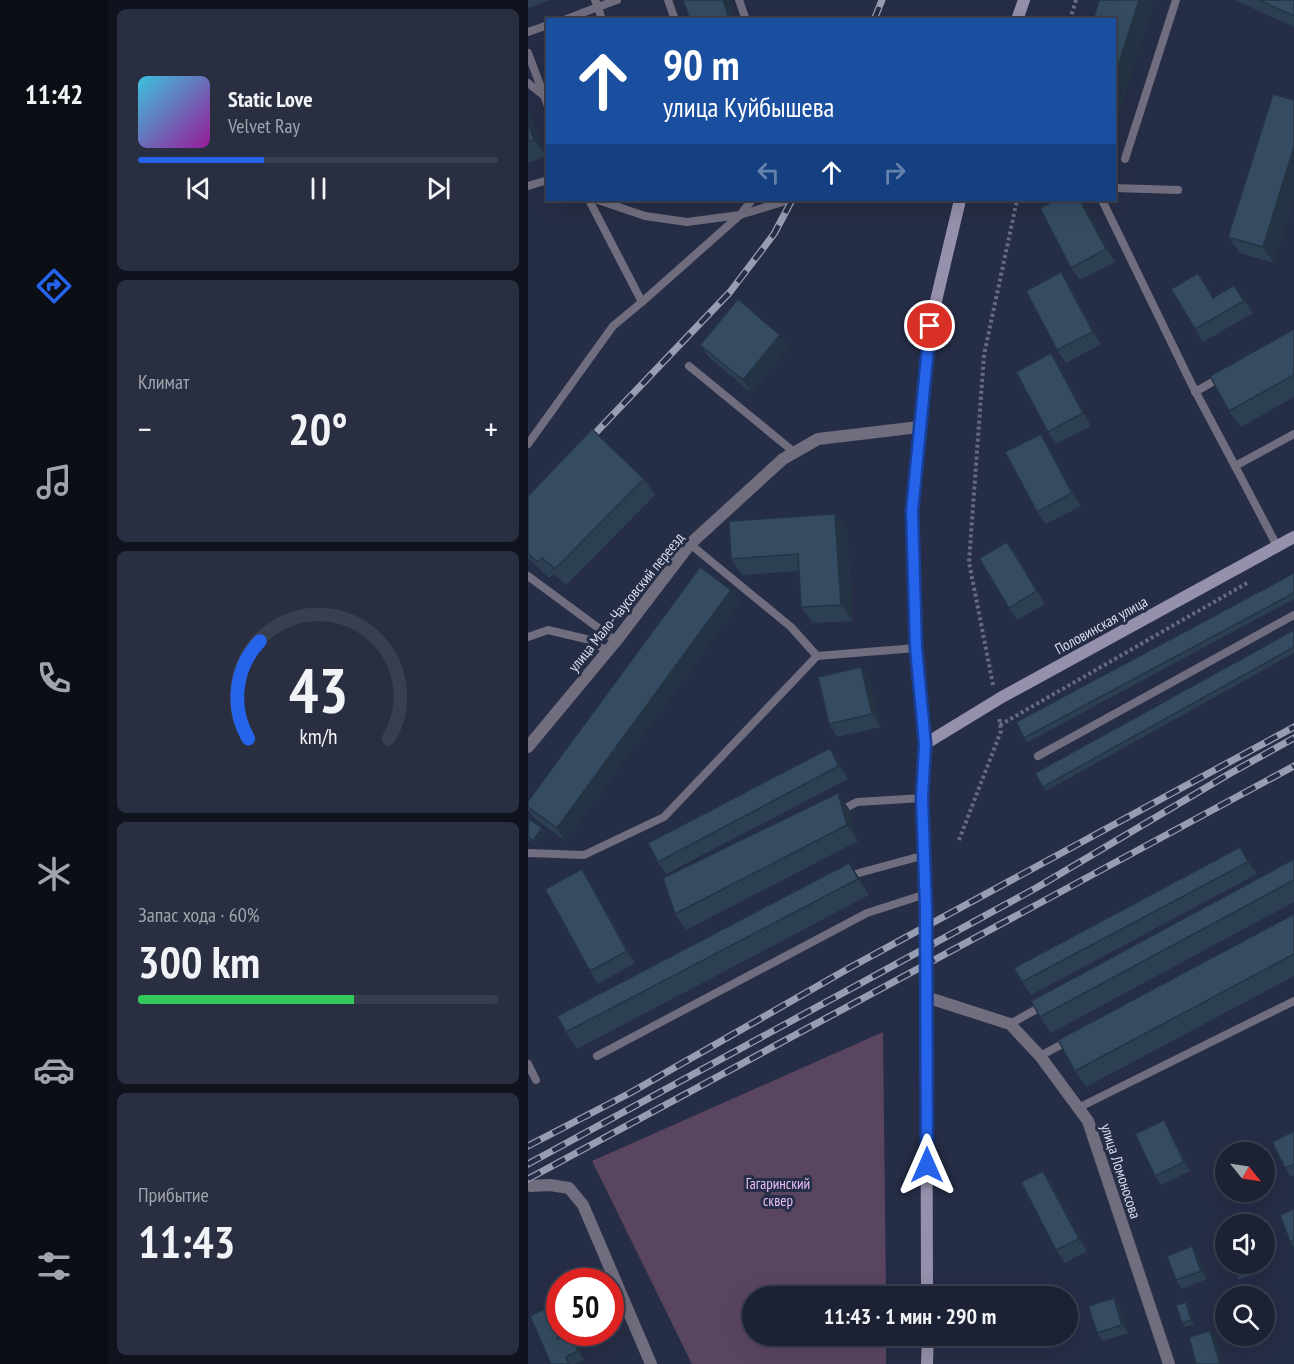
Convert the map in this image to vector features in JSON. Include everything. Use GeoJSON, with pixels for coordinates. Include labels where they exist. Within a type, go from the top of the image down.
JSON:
{"type":"FeatureCollection","features":[{"type":"Feature","properties":{"kind":"main road"},"geometry":{"type":"LineString","coordinates":[[1018,18],[1024,0]]}},
{"type":"Feature","properties":{"kind":"main road"},"geometry":{"type":"LineString","coordinates":[[927,1286],[926,894],[922,798],[925,744],[916,648],[912,511],[930,326],[960,201]]}},
{"type":"Feature","properties":{"kind":"main road","name":"Половинская улица"},"geometry":{"type":"LineString","coordinates":[[925,744],[996,700],[1294,537]]}},
{"type":"Feature","properties":{"kind":"main road"},"geometry":{"type":"LineString","coordinates":[[927,1364],[928,1346]]}},
{"type":"Feature","properties":{"kind":"street","name":"улица Мало-Чаусовский переезд"},"geometry":{"type":"LineString","coordinates":[[528,747],[612,646],[690,544],[783,459],[818,439],[920,427]]}},
{"type":"Feature","properties":{"kind":"street","name":"улица Ломоносова"},"geometry":{"type":"LineString","coordinates":[[926,998],[1010,1024],[1040,1056],[1088,1121],[1169,1364]]}},
{"type":"Feature","properties":{"kind":"street"},"geometry":{"type":"LineString","coordinates":[[531,1186],[550,1185],[569,1188],[583,1205],[651,1364]]}},
{"type":"Feature","properties":{"kind":"lane"},"geometry":{"type":"LineString","coordinates":[[568,18],[596,4],[617,0]]}},
{"type":"Feature","properties":{"kind":"lane"},"geometry":{"type":"LineString","coordinates":[[668,0],[674,18]]}},
{"type":"Feature","properties":{"kind":"lane"},"geometry":{"type":"LineString","coordinates":[[740,0],[745,18]]}},
{"type":"Feature","properties":{"kind":"lane"},"geometry":{"type":"LineString","coordinates":[[1125,159],[1176,0]]}},
{"type":"Feature","properties":{"kind":"lane"},"geometry":{"type":"LineString","coordinates":[[528,33],[546,26]]}},
{"type":"Feature","properties":{"kind":"lane"},"geometry":{"type":"LineString","coordinates":[[528,53],[546,102]]}},
{"type":"Feature","properties":{"kind":"lane"},"geometry":{"type":"LineString","coordinates":[[528,83],[543,96]]}},
{"type":"Feature","properties":{"kind":"lane"},"geometry":{"type":"LineString","coordinates":[[528,186],[546,181]]}},
{"type":"Feature","properties":{"kind":"lane"},"geometry":{"type":"LineString","coordinates":[[1116,188],[1178,190]]}},
{"type":"Feature","properties":{"kind":"lane"},"geometry":{"type":"LineString","coordinates":[[591,201],[642,302]]}},
{"type":"Feature","properties":{"kind":"lane"},"geometry":{"type":"LineString","coordinates":[[601,201],[645,216],[687,222],[740,215],[786,201]]}},
{"type":"Feature","properties":{"kind":"lane"},"geometry":{"type":"LineString","coordinates":[[528,444],[613,327],[740,215],[751,201]]}},
{"type":"Feature","properties":{"kind":"lane"},"geometry":{"type":"LineString","coordinates":[[1102,201],[1195,392],[1277,546]]}},
{"type":"Feature","properties":{"kind":"lane"},"geometry":{"type":"LineString","coordinates":[[689,366],[794,452]]}},
{"type":"Feature","properties":{"kind":"lane"},"geometry":{"type":"LineString","coordinates":[[1195,392],[1235,370]]}},
{"type":"Feature","properties":{"kind":"lane"},"geometry":{"type":"LineString","coordinates":[[1235,466],[1294,434]]}},
{"type":"Feature","properties":{"kind":"lane"},"geometry":{"type":"LineString","coordinates":[[690,544],[791,627],[818,656]]}},
{"type":"Feature","properties":{"kind":"lane"},"geometry":{"type":"LineString","coordinates":[[528,576],[612,646]]}},
{"type":"Feature","properties":{"kind":"lane"},"geometry":{"type":"LineString","coordinates":[[1038,756],[1294,615]]}},
{"type":"Feature","properties":{"kind":"lane"},"geometry":{"type":"LineString","coordinates":[[528,636],[548,630],[612,646]]}},
{"type":"Feature","properties":{"kind":"lane"},"geometry":{"type":"LineString","coordinates":[[528,853],[584,855],[664,817],[818,656],[916,648]]}},
{"type":"Feature","properties":{"kind":"lane"},"geometry":{"type":"LineString","coordinates":[[826,818],[857,802],[922,798]]}},
{"type":"Feature","properties":{"kind":"lane"},"geometry":{"type":"LineString","coordinates":[[838,884],[859,873],[925,855]]}},
{"type":"Feature","properties":{"kind":"lane"},"geometry":{"type":"LineString","coordinates":[[597,1056],[867,913],[926,894]]}},
{"type":"Feature","properties":{"kind":"lane"},"geometry":{"type":"LineString","coordinates":[[1010,1024],[1051,1001]]}},
{"type":"Feature","properties":{"kind":"lane"},"geometry":{"type":"LineString","coordinates":[[1078,1107],[1294,1001]]}},
{"type":"Feature","properties":{"kind":"lane"},"geometry":{"type":"LineString","coordinates":[[1040,1056],[1080,1034]]}},
{"type":"Feature","properties":{"kind":"lane"},"geometry":{"type":"LineString","coordinates":[[528,1064],[536,1080]]}},
{"type":"Feature","properties":{"kind":"path"},"geometry":{"type":"LineString","coordinates":[[1071,18],[1076,0]]}},
{"type":"Feature","properties":{"kind":"path"},"geometry":{"type":"LineString","coordinates":[[958,840],[1001,731],[969,562],[984,355],[1017,201]]}},
{"type":"Feature","properties":{"kind":"path"},"geometry":{"type":"LineString","coordinates":[[1000,725],[1254,579]]}},
{"type":"Feature","properties":{"kind":"green space","name":"Гагаринский сквер"},"geometry":{"type":"Polygon","coordinates":[[[883,1032],[886,1286],[742,1286],[742,1346],[886,1346],[886,1364],[692,1364],[592,1161],[883,1032]]]}},
{"type":"Feature","properties":{"kind":"building"},"geometry":{"type":"Polygon","coordinates":[[[683,0],[723,0],[729,18],[689,18],[683,0]]]}},
{"type":"Feature","properties":{"kind":"building"},"geometry":{"type":"Polygon","coordinates":[[[1099,0],[1139,0],[1116,73],[1116,18],[1094,18],[1099,0]]]}},
{"type":"Feature","properties":{"kind":"building"},"geometry":{"type":"Polygon","coordinates":[[[1259,0],[1294,0],[1294,16],[1259,0]]]}},
{"type":"Feature","properties":{"kind":"building"},"geometry":{"type":"Polygon","coordinates":[[[1273,94],[1294,100],[1294,147],[1263,247],[1228,237],[1273,94]]]}},
{"type":"Feature","properties":{"kind":"building"},"geometry":{"type":"Polygon","coordinates":[[[528,123],[534,140],[528,142],[528,123]]]}},
{"type":"Feature","properties":{"kind":"building"},"geometry":{"type":"Polygon","coordinates":[[[1054,201],[1081,201],[1106,249],[1071,268],[1040,208],[1054,201]]]}},
{"type":"Feature","properties":{"kind":"building"},"geometry":{"type":"Polygon","coordinates":[[[1061,272],[1093,332],[1057,350],[1026,291],[1061,272]]]}},
{"type":"Feature","properties":{"kind":"building"},"geometry":{"type":"Polygon","coordinates":[[[1198,273],[1213,298],[1234,285],[1244,301],[1195,329],[1171,289],[1198,273]]]}},
{"type":"Feature","properties":{"kind":"building"},"geometry":{"type":"Polygon","coordinates":[[[738,299],[780,335],[743,380],[700,345],[738,299]]]}},
{"type":"Feature","properties":{"kind":"building"},"geometry":{"type":"Polygon","coordinates":[[[1294,329],[1294,375],[1229,411],[1210,376],[1294,329]]]}},
{"type":"Feature","properties":{"kind":"building"},"geometry":{"type":"Polygon","coordinates":[[[1051,353],[1083,413],[1048,432],[1016,372],[1051,353]]]}},
{"type":"Feature","properties":{"kind":"building"},"geometry":{"type":"Polygon","coordinates":[[[592,429],[644,479],[555,569],[542,558],[537,562],[528,553],[528,496],[592,429]]]}},
{"type":"Feature","properties":{"kind":"building"},"geometry":{"type":"Polygon","coordinates":[[[1041,434],[1072,493],[1037,512],[1005,452],[1041,434]]]}},
{"type":"Feature","properties":{"kind":"building"},"geometry":{"type":"Polygon","coordinates":[[[835,514],[841,605],[801,607],[798,554],[731,559],[729,521],[835,514]]]}},
{"type":"Feature","properties":{"kind":"building"},"geometry":{"type":"Polygon","coordinates":[[[1007,542],[1037,591],[1009,608],[979,558],[1007,542]]]}},
{"type":"Feature","properties":{"kind":"building"},"geometry":{"type":"Polygon","coordinates":[[[700,567],[731,590],[557,828],[528,807],[528,801],[700,567]]]}},
{"type":"Feature","properties":{"kind":"building"},"geometry":{"type":"Polygon","coordinates":[[[1294,573],[1294,593],[1024,738],[1016,722],[1294,573]]]}},
{"type":"Feature","properties":{"kind":"building"},"geometry":{"type":"Polygon","coordinates":[[[1294,630],[1294,647],[1043,787],[1035,773],[1294,630]]]}},
{"type":"Feature","properties":{"kind":"building"},"geometry":{"type":"Polygon","coordinates":[[[861,667],[872,714],[829,724],[818,677],[861,667]]]}},
{"type":"Feature","properties":{"kind":"building"},"geometry":{"type":"Polygon","coordinates":[[[830,748],[839,766],[658,862],[648,843],[830,748]]]}},
{"type":"Feature","properties":{"kind":"building"},"geometry":{"type":"Polygon","coordinates":[[[838,793],[847,825],[675,914],[663,878],[838,793]]]}},
{"type":"Feature","properties":{"kind":"building"},"geometry":{"type":"Polygon","coordinates":[[[529,819],[542,828],[533,841],[528,837],[529,819]]]}},
{"type":"Feature","properties":{"kind":"building"},"geometry":{"type":"Polygon","coordinates":[[[1240,847],[1248,862],[1022,982],[1014,968],[1240,847]]]}},
{"type":"Feature","properties":{"kind":"building"},"geometry":{"type":"Polygon","coordinates":[[[1294,859],[1294,880],[1040,1017],[1031,1001],[1294,859]]]}},
{"type":"Feature","properties":{"kind":"building"},"geometry":{"type":"Polygon","coordinates":[[[849,863],[858,879],[566,1032],[557,1016],[849,863]]]}},
{"type":"Feature","properties":{"kind":"building"},"geometry":{"type":"Polygon","coordinates":[[[582,869],[627,951],[590,971],[545,889],[582,869]]]}},
{"type":"Feature","properties":{"kind":"building"},"geometry":{"type":"Polygon","coordinates":[[[1294,914],[1294,954],[1075,1071],[1058,1040],[1294,914]]]}},
{"type":"Feature","properties":{"kind":"building"},"geometry":{"type":"Polygon","coordinates":[[[1164,1120],[1184,1162],[1155,1176],[1135,1134],[1164,1120]]]}},
{"type":"Feature","properties":{"kind":"building"},"geometry":{"type":"Polygon","coordinates":[[[1294,1131],[1294,1164],[1285,1168],[1275,1148],[1275,1142],[1272,1142],[1294,1131]]]}},
{"type":"Feature","properties":{"kind":"building"},"geometry":{"type":"Polygon","coordinates":[[[1043,1171],[1079,1239],[1056,1250],[1021,1182],[1043,1171]]]}},
{"type":"Feature","properties":{"kind":"building"},"geometry":{"type":"Polygon","coordinates":[[[1294,1209],[1294,1240],[1290,1242],[1280,1215],[1294,1209]]]}},
{"type":"Feature","properties":{"kind":"building"},"geometry":{"type":"Polygon","coordinates":[[[1192,1246],[1201,1271],[1176,1280],[1167,1256],[1192,1246]]]}},
{"type":"Feature","properties":{"kind":"building"},"geometry":{"type":"Polygon","coordinates":[[[1114,1298],[1122,1325],[1097,1333],[1088,1306],[1114,1298]]]}},
{"type":"Feature","properties":{"kind":"building"},"geometry":{"type":"Polygon","coordinates":[[[1186,1302],[1191,1320],[1182,1323],[1176,1305],[1186,1302]]]}},
{"type":"Feature","properties":{"kind":"building"},"geometry":{"type":"Polygon","coordinates":[[[544,1309],[546,1346],[576,1346],[578,1351],[566,1357],[569,1364],[551,1364],[530,1316],[544,1309]]]}},
{"type":"Feature","properties":{"kind":"building"},"geometry":{"type":"Polygon","coordinates":[[[1210,1331],[1220,1364],[1196,1364],[1189,1337],[1210,1331]]]}},
{"type":"Feature","properties":{"kind":"railway"},"geometry":{"type":"LineString","coordinates":[[875,18],[882,0]]}},
{"type":"Feature","properties":{"kind":"railway"},"geometry":{"type":"LineString","coordinates":[[584,445],[730,292],[774,234],[791,201]]}},
{"type":"Feature","properties":{"kind":"railway"},"geometry":{"type":"LineString","coordinates":[[528,1146],[630,1093],[851,967],[1294,727]]}},
{"type":"Feature","properties":{"kind":"railway"},"geometry":{"type":"LineString","coordinates":[[528,1164],[1036,888],[1294,738]]}},
{"type":"Feature","properties":{"kind":"railway"},"geometry":{"type":"LineString","coordinates":[[528,1179],[1294,766]]}},
{"type":"Feature","properties":{"kind":"route"},"geometry":{"type":"LineString","coordinates":[[927,1165],[926,909],[922,798],[925,744],[916,648],[912,511],[930,326]]}}]}
